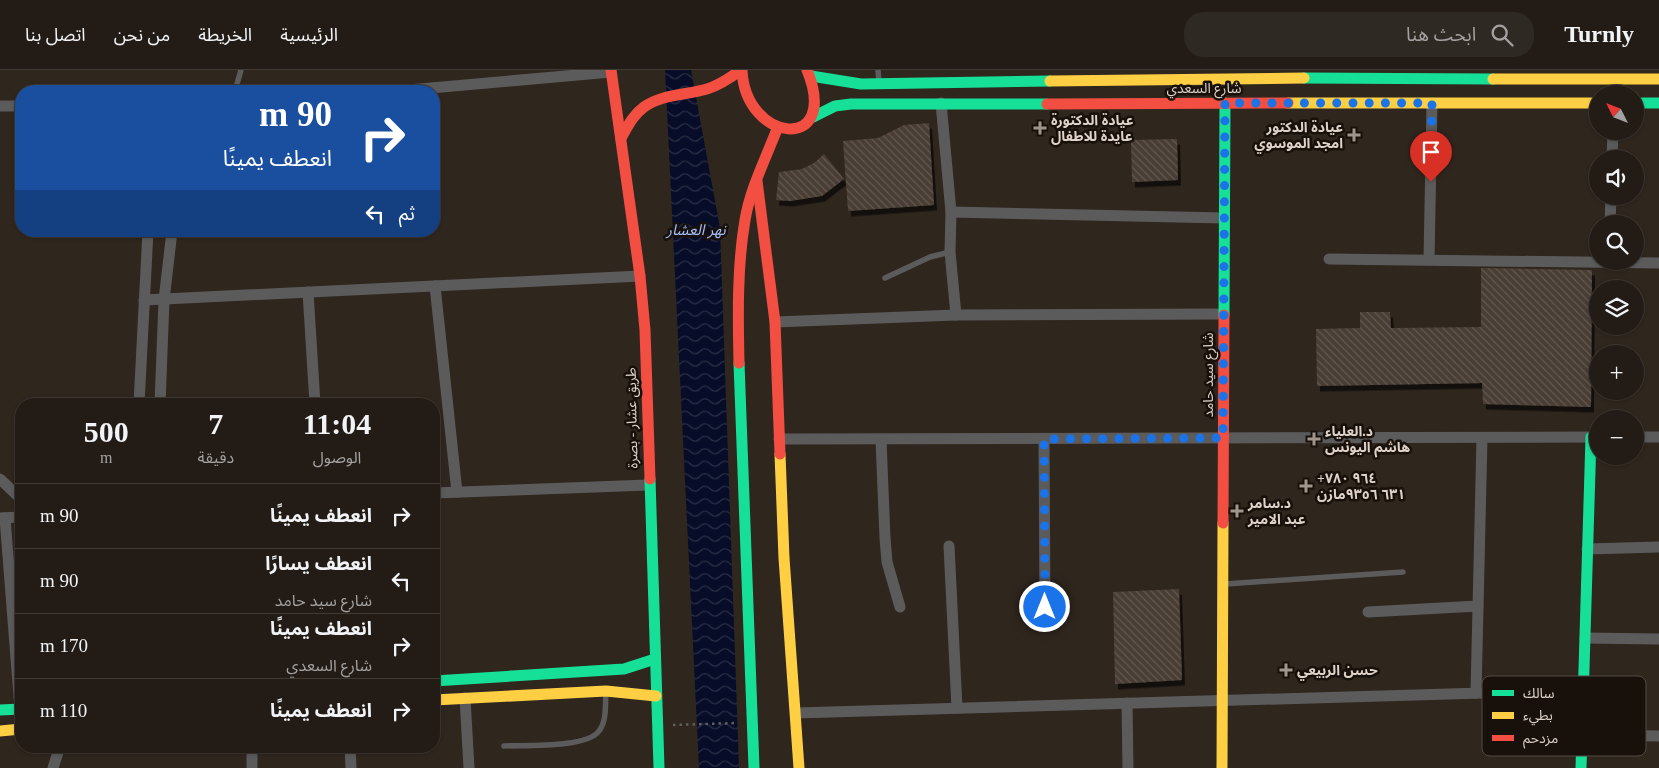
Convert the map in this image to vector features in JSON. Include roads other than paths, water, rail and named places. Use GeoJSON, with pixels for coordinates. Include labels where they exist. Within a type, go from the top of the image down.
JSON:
{"type":"FeatureCollection","features":[{"type":"Feature","properties":{"kind":"main road"},"geometry":{"type":"LineString","coordinates":[[621,138],[633,116],[647,104],[665,96],[705,91],[721,85],[741,70],[743,82],[752,103],[764,119],[778,129],[757,180],[744,227],[738,295],[738,404],[754,768]]}},
{"type":"Feature","properties":{"kind":"main road","name":"طريق عشار - بصرة"},"geometry":{"type":"LineString","coordinates":[[611,71],[640,276],[645,330],[648,484],[660,768]]}},
{"type":"Feature","properties":{"kind":"main road"},"geometry":{"type":"LineString","coordinates":[[809,73],[816,94],[813,117]]}},
{"type":"Feature","properties":{"kind":"main road","name":"شارع السعدي"},"geometry":{"type":"LineString","coordinates":[[809,73],[844,83],[1215,74],[1482,73],[1614,75],[1659,79]]}},
{"type":"Feature","properties":{"kind":"main road","name":"شارع سيد حامد"},"geometry":{"type":"LineString","coordinates":[[1222,768],[1225,103]]}},
{"type":"Feature","properties":{"kind":"main road","name":"شارع السعدي"},"geometry":{"type":"LineString","coordinates":[[778,129],[791,132],[798,130],[827,108],[843,104],[1589,103]]}},
{"type":"Feature","properties":{"kind":"main road"},"geometry":{"type":"LineString","coordinates":[[1644,103],[1659,103]]}},
{"type":"Feature","properties":{"kind":"main road"},"geometry":{"type":"LineString","coordinates":[[757,180],[775,322],[784,558],[799,768]]}},
{"type":"Feature","properties":{"kind":"main road"},"geometry":{"type":"LineString","coordinates":[[1584,676],[1587,549],[1592,465]]}},
{"type":"Feature","properties":{"kind":"main road"},"geometry":{"type":"LineString","coordinates":[[440,681],[624,669],[655,659]]}},
{"type":"Feature","properties":{"kind":"main road"},"geometry":{"type":"LineString","coordinates":[[440,700],[606,692],[639,693],[656,696]]}},
{"type":"Feature","properties":{"kind":"main road"},"geometry":{"type":"LineString","coordinates":[[0,710],[15,709]]}},
{"type":"Feature","properties":{"kind":"main road"},"geometry":{"type":"LineString","coordinates":[[0,731],[15,730]]}},
{"type":"Feature","properties":{"kind":"street"},"geometry":{"type":"LineString","coordinates":[[440,87],[611,71]]}},
{"type":"Feature","properties":{"kind":"street"},"geometry":{"type":"LineString","coordinates":[[941,103],[950,212],[950,252],[956,315]]}},
{"type":"Feature","properties":{"kind":"street"},"geometry":{"type":"LineString","coordinates":[[1429,260],[1432,103]]}},
{"type":"Feature","properties":{"kind":"street"},"geometry":{"type":"LineString","coordinates":[[0,106],[15,106]]}},
{"type":"Feature","properties":{"kind":"street"},"geometry":{"type":"LineString","coordinates":[[950,212],[1224,218]]}},
{"type":"Feature","properties":{"kind":"street"},"geometry":{"type":"LineString","coordinates":[[139,398],[148,237]]}},
{"type":"Feature","properties":{"kind":"street"},"geometry":{"type":"LineString","coordinates":[[160,398],[164,300],[171,237]]}},
{"type":"Feature","properties":{"kind":"street"},"geometry":{"type":"LineString","coordinates":[[1330,259],[1589,262]]}},
{"type":"Feature","properties":{"kind":"street"},"geometry":{"type":"LineString","coordinates":[[1644,263],[1659,263]]}},
{"type":"Feature","properties":{"kind":"street"},"geometry":{"type":"LineString","coordinates":[[144,300],[640,276]]}},
{"type":"Feature","properties":{"kind":"street"},"geometry":{"type":"LineString","coordinates":[[435,286],[457,492]]}},
{"type":"Feature","properties":{"kind":"street"},"geometry":{"type":"LineString","coordinates":[[308,292],[314,398]]}},
{"type":"Feature","properties":{"kind":"street"},"geometry":{"type":"LineString","coordinates":[[775,322],[956,315],[1224,314]]}},
{"type":"Feature","properties":{"kind":"street"},"geometry":{"type":"LineString","coordinates":[[779,439],[1589,437]]}},
{"type":"Feature","properties":{"kind":"street"},"geometry":{"type":"LineString","coordinates":[[1644,437],[1659,437]]}},
{"type":"Feature","properties":{"kind":"street"},"geometry":{"type":"LineString","coordinates":[[1476,693],[1482,438]]}},
{"type":"Feature","properties":{"kind":"street"},"geometry":{"type":"LineString","coordinates":[[1044,439],[1045,607]]}},
{"type":"Feature","properties":{"kind":"street"},"geometry":{"type":"LineString","coordinates":[[881,440],[885,538],[888,562],[900,607]]}},
{"type":"Feature","properties":{"kind":"street"},"geometry":{"type":"LineString","coordinates":[[0,479],[15,493]]}},
{"type":"Feature","properties":{"kind":"street"},"geometry":{"type":"LineString","coordinates":[[440,493],[648,484]]}},
{"type":"Feature","properties":{"kind":"street"},"geometry":{"type":"LineString","coordinates":[[15,517],[2,518],[15,649]]}},
{"type":"Feature","properties":{"kind":"street"},"geometry":{"type":"LineString","coordinates":[[949,546],[957,708]]}},
{"type":"Feature","properties":{"kind":"street"},"geometry":{"type":"LineString","coordinates":[[1587,549],[1659,547]]}},
{"type":"Feature","properties":{"kind":"street"},"geometry":{"type":"LineString","coordinates":[[1368,612],[1478,606]]}},
{"type":"Feature","properties":{"kind":"street"},"geometry":{"type":"LineString","coordinates":[[1585,638],[1659,639]]}},
{"type":"Feature","properties":{"kind":"street"},"geometry":{"type":"LineString","coordinates":[[796,713],[1482,693]]}},
{"type":"Feature","properties":{"kind":"street"},"geometry":{"type":"LineString","coordinates":[[465,698],[469,768]]}},
{"type":"Feature","properties":{"kind":"street"},"geometry":{"type":"LineString","coordinates":[[1127,703],[1128,768]]}},
{"type":"Feature","properties":{"kind":"street"},"geometry":{"type":"LineString","coordinates":[[1646,736],[1659,736]]}},
{"type":"Feature","properties":{"kind":"street"},"geometry":{"type":"LineString","coordinates":[[53,768],[58,753]]}},
{"type":"Feature","properties":{"kind":"street"},"geometry":{"type":"LineString","coordinates":[[252,753],[252,768]]}},
{"type":"Feature","properties":{"kind":"street"},"geometry":{"type":"LineString","coordinates":[[350,753],[351,768]]}},
{"type":"Feature","properties":{"kind":"lane"},"geometry":{"type":"LineString","coordinates":[[237,85],[241,70]]}},
{"type":"Feature","properties":{"kind":"lane"},"geometry":{"type":"LineString","coordinates":[[878,70],[879,83]]}},
{"type":"Feature","properties":{"kind":"lane"},"geometry":{"type":"LineString","coordinates":[[885,278],[930,257],[950,252]]}},
{"type":"Feature","properties":{"kind":"lane"},"geometry":{"type":"LineString","coordinates":[[1222,584],[1403,572]]}},
{"type":"Feature","properties":{"kind":"lane"},"geometry":{"type":"LineString","coordinates":[[504,746],[577,742],[594,737],[604,722],[606,692]]}},
{"type":"Feature","properties":{"kind":"water","name":"نهر العشار"},"geometry":{"type":"Polygon","coordinates":[[[665,70],[691,70],[720,228],[739,768],[699,768],[665,70]]]}},
{"type":"Feature","properties":{"kind":"place","name":"عيادة الدكتورة عايدة للاطفال"},"geometry":{"type":"Point","coordinates":[1040,128]}},
{"type":"Feature","properties":{"kind":"place","name":"عيادة الدكتور امجد الموسوي"},"geometry":{"type":"Point","coordinates":[1354,135]}},
{"type":"Feature","properties":{"kind":"place","name":"د.العلياء هاشم اليونس"},"geometry":{"type":"Point","coordinates":[1314,439]}},
{"type":"Feature","properties":{"kind":"place","name":"+٩٦٤ ٧٨٠ ٦٣١ ٩٣٥٦مازن"},"geometry":{"type":"Point","coordinates":[1306,486]}},
{"type":"Feature","properties":{"kind":"place","name":"د.سامر عبد الامير"},"geometry":{"type":"Point","coordinates":[1237,511]}},
{"type":"Feature","properties":{"kind":"place","name":"حسن الربيعي"},"geometry":{"type":"Point","coordinates":[1286,670]}}]}
